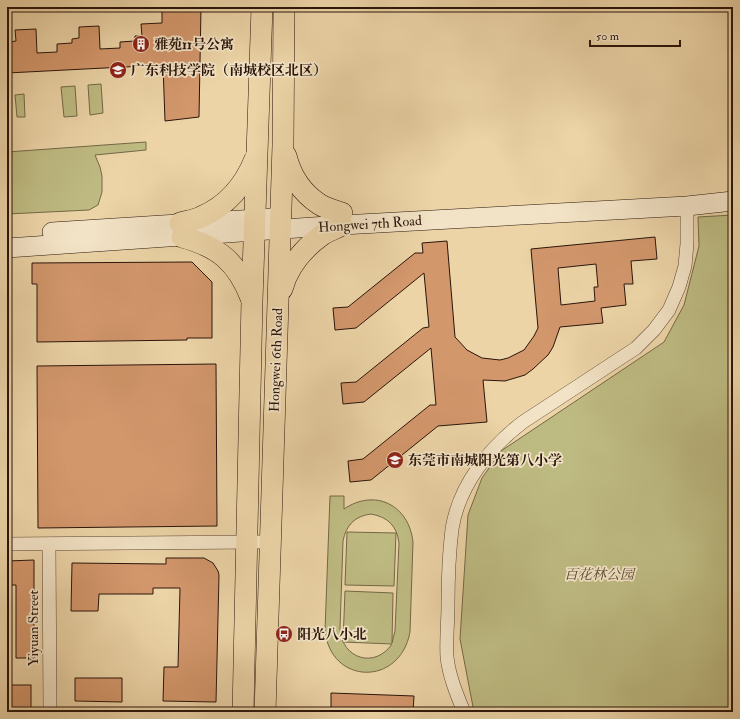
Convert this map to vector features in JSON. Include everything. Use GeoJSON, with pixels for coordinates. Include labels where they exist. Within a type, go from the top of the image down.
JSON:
{"type":"FeatureCollection","features":[{"type":"Feature","properties":{"kind":"main road","name":"Hongwei 6th Road"},"geometry":{"type":"LineString","coordinates":[[243,712],[252,301],[262,7]]}},
{"type":"Feature","properties":{"kind":"main road","name":"Hongwei 6th Road"},"geometry":{"type":"LineString","coordinates":[[265,712],[283,145],[284,7]]}},
{"type":"Feature","properties":{"kind":"main road"},"geometry":{"type":"LineString","coordinates":[[278,303],[284,283],[293,264],[306,248],[342,219],[320,205],[301,189],[289,168],[283,145]]}},
{"type":"Feature","properties":{"kind":"main road"},"geometry":{"type":"LineString","coordinates":[[252,301],[245,282],[234,266],[219,252],[181,230],[220,206],[237,191],[249,173],[257,153]]}},
{"type":"Feature","properties":{"kind":"street","name":"Hongwei 7th Road"},"geometry":{"type":"LineString","coordinates":[[7,248],[181,230],[280,224],[733,189]]}},
{"type":"Feature","properties":{"kind":"street","name":"Hongwei 7th Road"},"geometry":{"type":"LineString","coordinates":[[342,219],[687,206],[733,201]]}},
{"type":"Feature","properties":{"kind":"street"},"geometry":{"type":"LineString","coordinates":[[464,712],[455,689],[447,657],[448,577],[452,528],[464,492],[483,460],[508,434],[523,422],[636,348],[654,330],[669,310],[679,287],[685,266],[687,244],[687,206]]}},
{"type":"Feature","properties":{"kind":"street","name":"Hongwei 7th Road"},"geometry":{"type":"LineString","coordinates":[[7,235],[181,230]]}},
{"type":"Feature","properties":{"kind":"street"},"geometry":{"type":"LineString","coordinates":[[7,544],[270,542]]}},
{"type":"Feature","properties":{"kind":"street","name":"Yiyuan Street"},"geometry":{"type":"LineString","coordinates":[[49,544],[50,712]]}},
{"type":"Feature","properties":{"kind":"green space"},"geometry":{"type":"Polygon","coordinates":[[[101,84],[103,113],[90,115],[88,85],[101,84]]]}},
{"type":"Feature","properties":{"kind":"green space"},"geometry":{"type":"Polygon","coordinates":[[[75,86],[77,116],[64,117],[61,87],[75,86]]]}},
{"type":"Feature","properties":{"kind":"green space"},"geometry":{"type":"Polygon","coordinates":[[[24,94],[25,117],[17,117],[15,95],[24,94]]]}},
{"type":"Feature","properties":{"kind":"green space"},"geometry":{"type":"Polygon","coordinates":[[[146,142],[146,150],[95,155],[102,176],[102,192],[98,205],[89,210],[7,214],[7,152],[146,142]]]}},
{"type":"Feature","properties":{"kind":"green space","name":"百花林公园"},"geometry":{"type":"Polygon","coordinates":[[[733,215],[733,712],[474,712],[460,639],[468,515],[482,478],[501,451],[664,342],[684,305],[699,246],[698,217],[733,215]]]}},
{"type":"Feature","properties":{"kind":"green space"},"geometry":{"type":"Polygon","coordinates":[[[330,496],[344,496],[344,509],[356,503],[367,500],[378,500],[389,504],[398,510],[405,518],[410,529],[413,542],[410,632],[404,650],[393,663],[380,670],[366,672],[351,669],[339,661],[330,648],[325,630],[330,496]],[[365,515],[356,519],[346,530],[344,535],[340,629],[343,641],[345,591],[393,593],[392,643],[395,631],[399,543],[394,527],[391,523],[377,515],[365,515]],[[344,642],[353,654],[360,657],[369,658],[385,652],[392,644],[344,642]]]}},
{"type":"Feature","properties":{"kind":"green space"},"geometry":{"type":"Polygon","coordinates":[[[347,532],[396,533],[394,586],[345,585],[347,532]]]}},
{"type":"Feature","properties":{"kind":"building"},"geometry":{"type":"Polygon","coordinates":[[[162,7],[201,7],[199,117],[165,121],[163,65],[7,73],[7,47],[9,47],[9,42],[16,41],[15,30],[36,29],[37,53],[57,52],[57,44],[72,43],[72,39],[79,38],[79,27],[99,26],[100,49],[120,48],[120,42],[135,41],[135,36],[142,36],[141,24],[162,23],[162,7]]]}},
{"type":"Feature","properties":{"kind":"building"},"geometry":{"type":"Polygon","coordinates":[[[655,237],[657,259],[631,261],[633,284],[624,284],[626,305],[601,308],[603,323],[560,327],[553,347],[548,355],[525,375],[505,381],[483,380],[487,422],[438,426],[371,480],[350,482],[348,461],[363,459],[430,405],[436,405],[431,348],[364,402],[343,404],[341,383],[356,382],[423,328],[429,327],[424,273],[356,328],[335,330],[333,308],[348,307],[415,253],[423,253],[422,243],[447,241],[455,337],[467,350],[482,358],[500,360],[508,358],[524,350],[538,328],[531,249],[655,237]],[[596,264],[558,268],[561,305],[595,301],[594,287],[598,287],[596,264]]]}},
{"type":"Feature","properties":{"kind":"building"},"geometry":{"type":"Polygon","coordinates":[[[192,262],[212,282],[212,338],[187,338],[187,340],[37,342],[37,284],[32,284],[32,263],[192,262]]]}},
{"type":"Feature","properties":{"kind":"building"},"geometry":{"type":"Polygon","coordinates":[[[216,364],[217,526],[38,528],[37,366],[216,364]]]}},
{"type":"Feature","properties":{"kind":"building"},"geometry":{"type":"Polygon","coordinates":[[[166,558],[204,558],[213,563],[218,571],[216,702],[163,701],[164,667],[178,667],[180,588],[153,588],[153,594],[99,594],[98,611],[71,611],[72,563],[166,564],[166,558]]]}},
{"type":"Feature","properties":{"kind":"building"},"geometry":{"type":"Polygon","coordinates":[[[34,560],[34,658],[16,658],[16,585],[7,585],[7,561],[34,560]]]}},
{"type":"Feature","properties":{"kind":"building"},"geometry":{"type":"Polygon","coordinates":[[[75,678],[122,678],[122,702],[75,701],[75,678]]]}},
{"type":"Feature","properties":{"kind":"building"},"geometry":{"type":"Polygon","coordinates":[[[7,685],[31,685],[31,712],[7,712],[7,685]]]}},
{"type":"Feature","properties":{"kind":"building"},"geometry":{"type":"Polygon","coordinates":[[[331,693],[414,696],[413,712],[331,712],[331,693]]]}},
{"type":"Feature","properties":{"kind":"place","name":"雅苑11号公寓"},"geometry":{"type":"Point","coordinates":[141,44]}},
{"type":"Feature","properties":{"kind":"place","name":"广东科技学院（南城校区北区）"},"geometry":{"type":"Point","coordinates":[118,70]}},
{"type":"Feature","properties":{"kind":"place","name":"东莞市南城阳光第八小学"},"geometry":{"type":"Point","coordinates":[395,460]}},
{"type":"Feature","properties":{"kind":"place","name":"阳光八小北"},"geometry":{"type":"Point","coordinates":[284,634]}}]}
